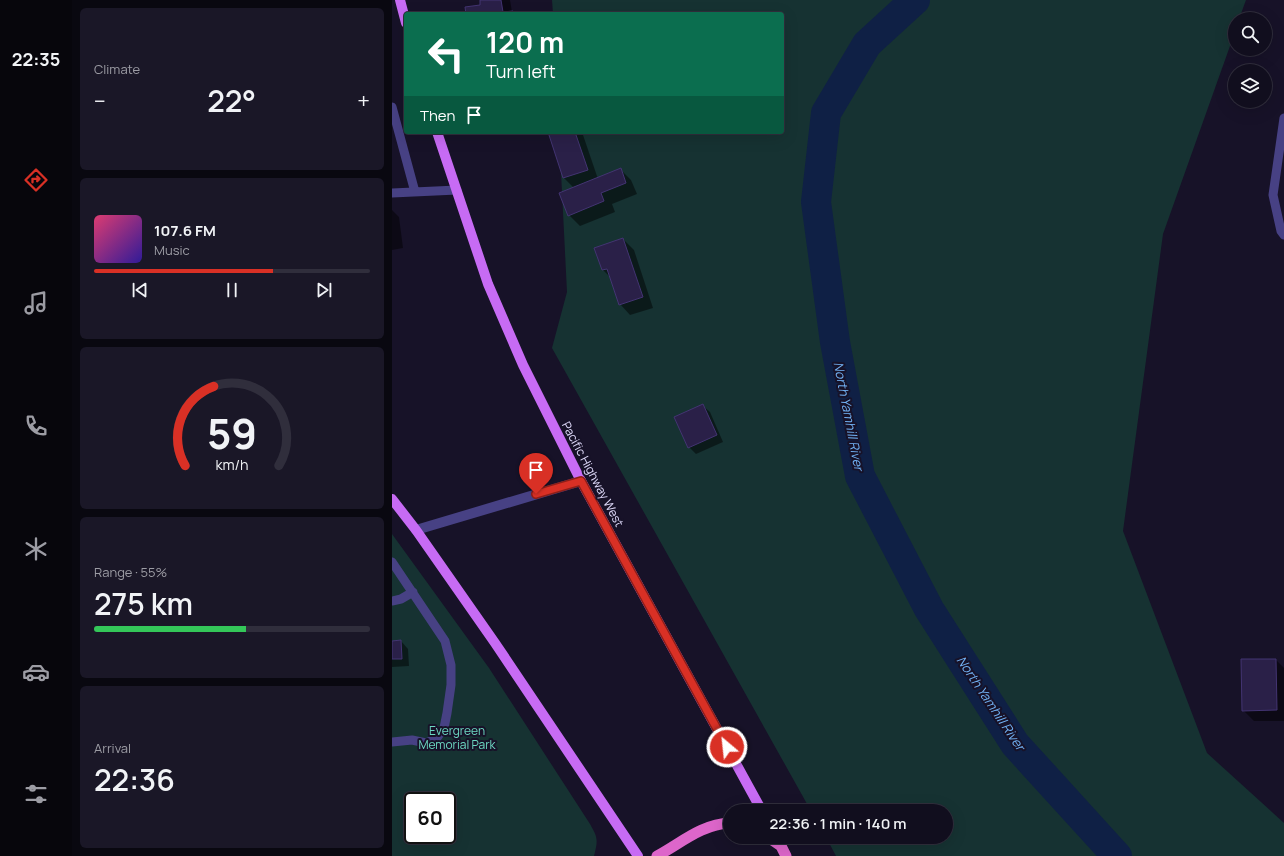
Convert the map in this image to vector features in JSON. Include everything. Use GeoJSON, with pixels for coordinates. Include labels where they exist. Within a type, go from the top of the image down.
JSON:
{"type":"FeatureCollection","features":[{"type":"Feature","properties":{"kind":"highway"},"geometry":{"type":"LineString","coordinates":[[657,856],[695,833],[708,827],[723,823]]}},
{"type":"Feature","properties":{"kind":"main road"},"geometry":{"type":"LineString","coordinates":[[400,0],[404,15]]}},
{"type":"Feature","properties":{"kind":"main road","name":"Pacific Highway West"},"geometry":{"type":"LineString","coordinates":[[439,134],[488,284],[522,365],[581,481],[758,804]]}},
{"type":"Feature","properties":{"kind":"main road"},"geometry":{"type":"LineString","coordinates":[[392,499],[416,530],[495,643],[638,856]]}},
{"type":"Feature","properties":{"kind":"street"},"geometry":{"type":"LineString","coordinates":[[416,530],[581,481]]}},
{"type":"Feature","properties":{"kind":"lane"},"geometry":{"type":"LineString","coordinates":[[392,107],[402,132],[415,192]]}},
{"type":"Feature","properties":{"kind":"lane"},"geometry":{"type":"LineString","coordinates":[[1284,118],[1273,195],[1281,231],[1284,235]]}},
{"type":"Feature","properties":{"kind":"lane"},"geometry":{"type":"LineString","coordinates":[[392,193],[457,190]]}},
{"type":"Feature","properties":{"kind":"lane"},"geometry":{"type":"LineString","coordinates":[[392,562],[445,641],[451,665],[451,685],[444,728],[436,739],[426,743],[412,740],[392,742]]}},
{"type":"Feature","properties":{"kind":"lane"},"geometry":{"type":"LineString","coordinates":[[392,601],[401,599],[413,592]]}},
{"type":"Feature","properties":{"kind":"green space"},"geometry":{"type":"Polygon","coordinates":[[[552,0],[1246,0],[1242,12],[1228,12],[1228,52],[1163,234],[1123,531],[1207,753],[1284,823],[1284,856],[836,856],[830,844],[953,844],[953,804],[807,804],[552,348],[567,292],[559,134],[784,134],[784,12],[553,12],[552,0]]]}},
{"type":"Feature","properties":{"kind":"green space","name":"Evergreen Memorial Park"},"geometry":{"type":"Polygon","coordinates":[[[392,534],[489,668],[590,824],[595,833],[597,843],[594,856],[392,856],[392,534]]]}},
{"type":"Feature","properties":{"kind":"building"},"geometry":{"type":"Polygon","coordinates":[[[480,0],[501,0],[503,12],[466,12],[465,7],[480,5],[480,0]]]}},
{"type":"Feature","properties":{"kind":"building"},"geometry":{"type":"Polygon","coordinates":[[[549,134],[576,134],[588,170],[563,178],[549,134]]]}},
{"type":"Feature","properties":{"kind":"building"},"geometry":{"type":"Polygon","coordinates":[[[621,168],[626,183],[601,193],[604,201],[568,216],[559,193],[621,168]]]}},
{"type":"Feature","properties":{"kind":"building"},"geometry":{"type":"Polygon","coordinates":[[[623,238],[643,297],[619,305],[607,269],[602,270],[594,248],[623,238]]]}},
{"type":"Feature","properties":{"kind":"building"},"geometry":{"type":"Polygon","coordinates":[[[703,404],[717,435],[688,448],[674,417],[703,404]]]}},
{"type":"Feature","properties":{"kind":"building"},"geometry":{"type":"Polygon","coordinates":[[[401,640],[402,659],[392,659],[392,641],[401,640]]]}},
{"type":"Feature","properties":{"kind":"building"},"geometry":{"type":"Polygon","coordinates":[[[1241,659],[1276,659],[1277,710],[1242,711],[1241,659]]]}},
{"type":"Feature","properties":{"kind":"waterway","name":"North Yamhill River"},"geometry":{"type":"LineString","coordinates":[[915,0],[867,44],[826,113],[816,202],[835,342],[860,476],[929,609],[1015,744],[1117,856]]}},
{"type":"Feature","properties":{"kind":"route"},"geometry":{"type":"LineString","coordinates":[[536,494],[581,481],[727,747]]}}]}
